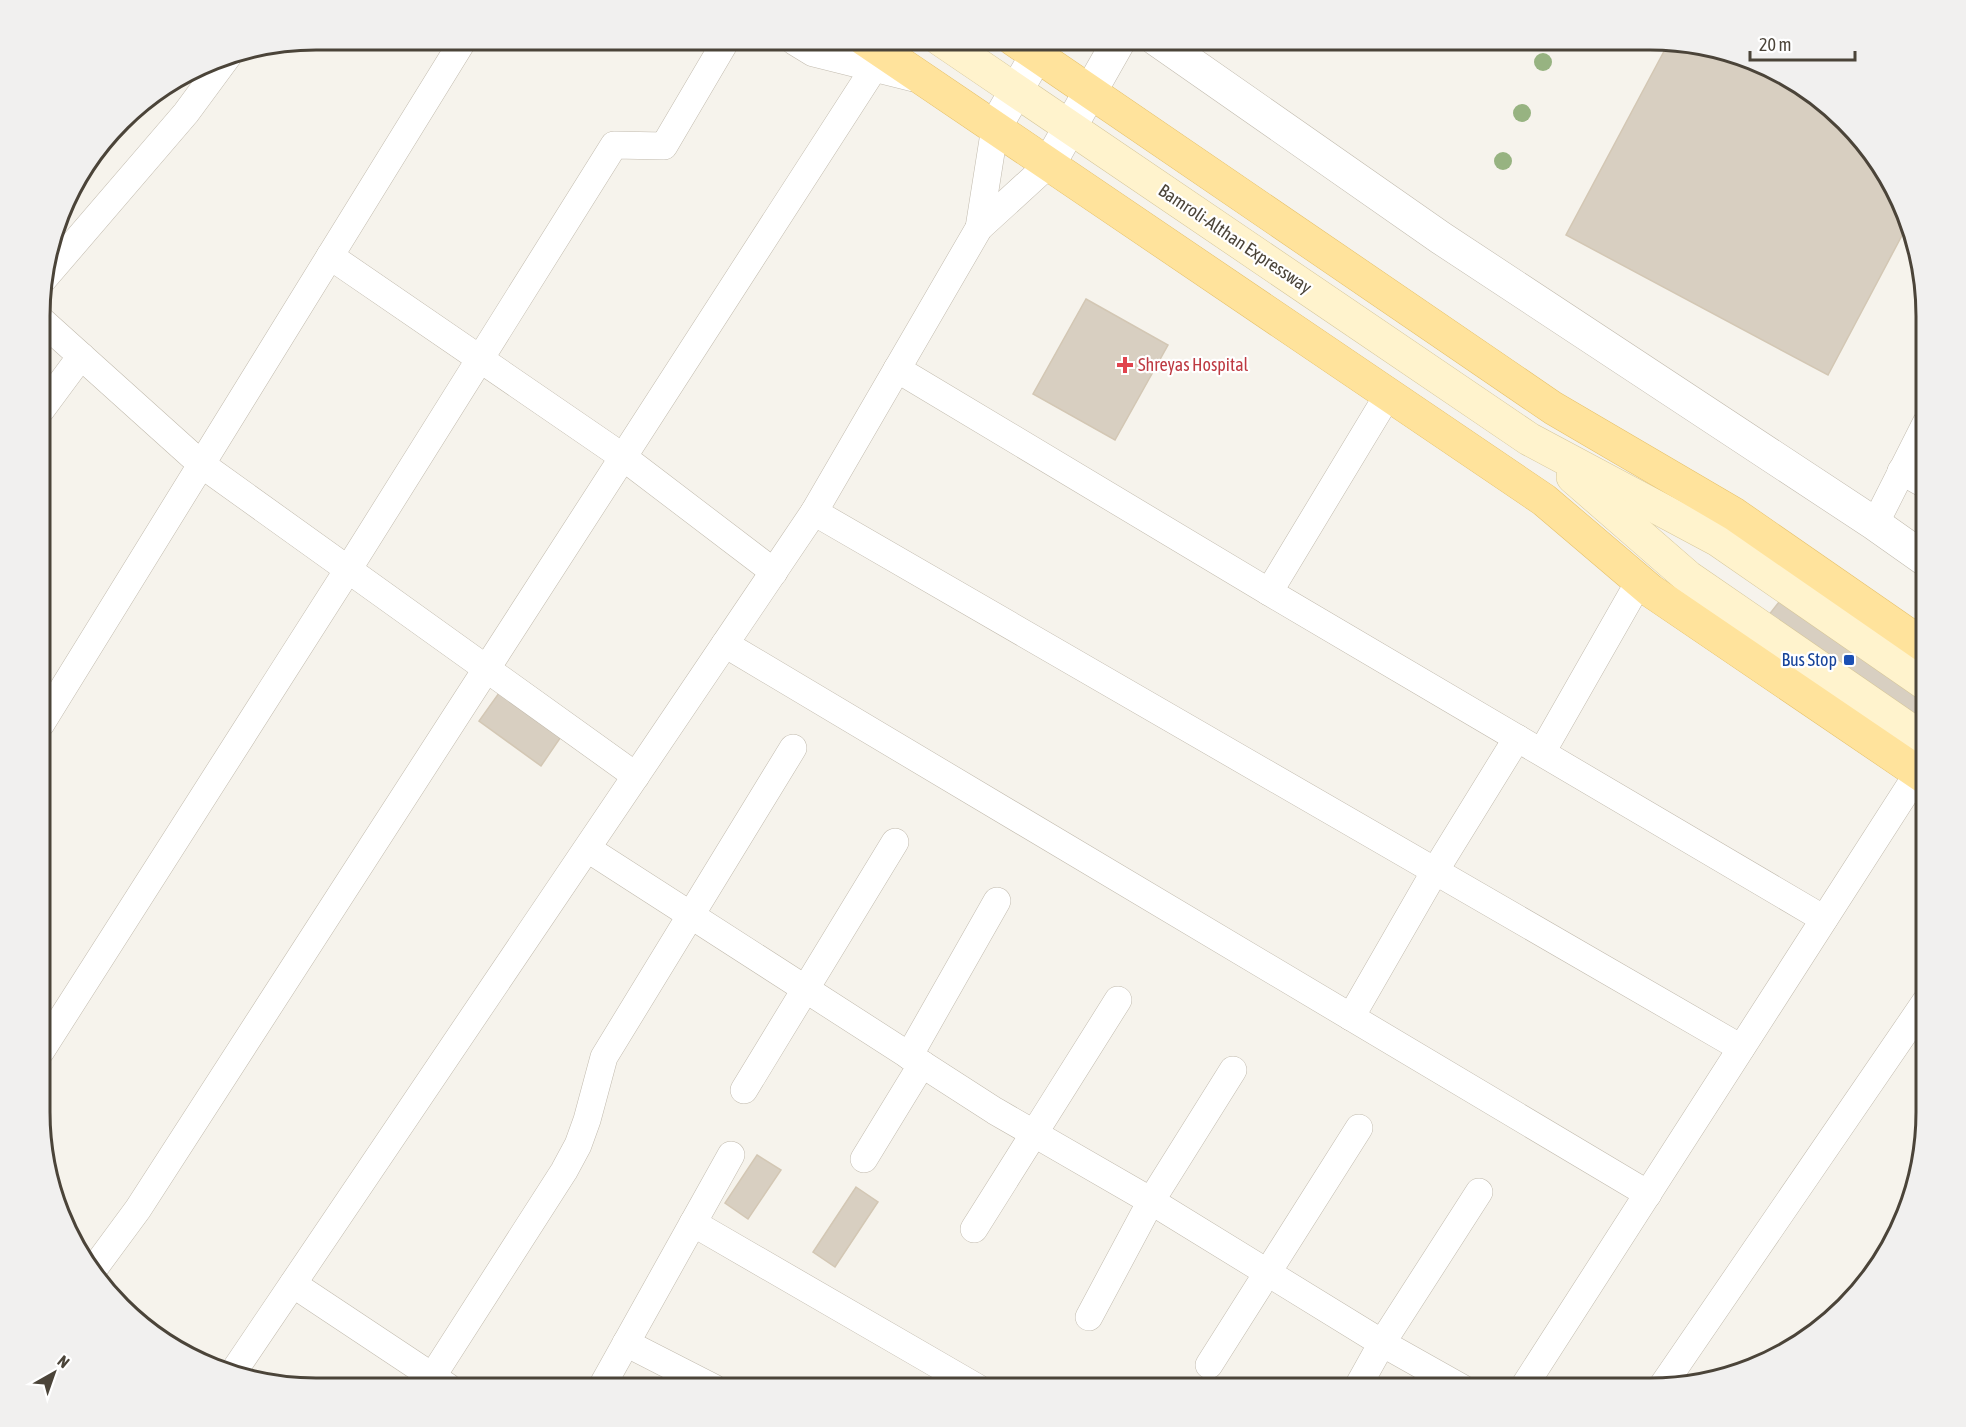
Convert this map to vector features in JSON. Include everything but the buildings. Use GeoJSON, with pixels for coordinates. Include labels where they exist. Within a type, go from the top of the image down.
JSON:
{"type":"FeatureCollection","features":[{"type":"Feature","properties":{"kind":"main road","name":"Bamroli-Althan Expressway"},"geometry":{"type":"LineString","coordinates":[[955,49],[1529,440]]}},
{"type":"Feature","properties":{"kind":"main road"},"geometry":{"type":"LineString","coordinates":[[1037,49],[1090,92],[1553,408],[1734,514],[1916,640]]}},
{"type":"Feature","properties":{"kind":"main road"},"geometry":{"type":"LineString","coordinates":[[870,52],[919,76],[1544,500],[1639,582],[1916,772]]}},
{"type":"Feature","properties":{"kind":"main road"},"geometry":{"type":"LineString","coordinates":[[1529,440],[1718,540],[1916,677]]}},
{"type":"Feature","properties":{"kind":"main road"},"geometry":{"type":"LineString","coordinates":[[1529,440],[1688,577],[1916,734]]}},
{"type":"Feature","properties":{"kind":"street"},"geometry":{"type":"LineString","coordinates":[[50,709],[458,49]]}},
{"type":"Feature","properties":{"kind":"street"},"geometry":{"type":"LineString","coordinates":[[50,1037],[349,568],[614,145],[664,146],[721,49]]}},
{"type":"Feature","properties":{"kind":"street"},"geometry":{"type":"LineString","coordinates":[[97,1264],[138,1209],[623,457],[870,52],[812,49]]}},
{"type":"Feature","properties":{"kind":"street"},"geometry":{"type":"LineString","coordinates":[[979,228],[995,127],[1016,90],[1031,49]]}},
{"type":"Feature","properties":{"kind":"street"},"geometry":{"type":"LineString","coordinates":[[238,1365],[814,512],[979,228],[1049,164],[1114,49]]}},
{"type":"Feature","properties":{"kind":"street"},"geometry":{"type":"LineString","coordinates":[[1170,49],[1441,238],[1916,553]]}},
{"type":"Feature","properties":{"kind":"street"},"geometry":{"type":"LineString","coordinates":[[54,266],[186,113],[219,68]]}},
{"type":"Feature","properties":{"kind":"street"},"geometry":{"type":"LineString","coordinates":[[330,256],[623,457],[774,572]]}},
{"type":"Feature","properties":{"kind":"street"},"geometry":{"type":"LineString","coordinates":[[50,328],[201,464],[636,776]]}},
{"type":"Feature","properties":{"kind":"street"},"geometry":{"type":"LineString","coordinates":[[50,398],[81,356]]}},
{"type":"Feature","properties":{"kind":"street"},"geometry":{"type":"LineString","coordinates":[[897,369],[1269,592],[1824,919]]}},
{"type":"Feature","properties":{"kind":"street"},"geometry":{"type":"LineString","coordinates":[[1269,592],[1388,395]]}},
{"type":"Feature","properties":{"kind":"street"},"geometry":{"type":"LineString","coordinates":[[1875,524],[1916,442]]}},
{"type":"Feature","properties":{"kind":"street"},"geometry":{"type":"LineString","coordinates":[[1901,471],[1916,479]]}},
{"type":"Feature","properties":{"kind":"street"},"geometry":{"type":"LineString","coordinates":[[814,512],[1741,1048]]}},
{"type":"Feature","properties":{"kind":"street"},"geometry":{"type":"LineString","coordinates":[[1542,753],[1639,582]]}},
{"type":"Feature","properties":{"kind":"street"},"geometry":{"type":"LineString","coordinates":[[725,644],[1648,1194]]}},
{"type":"Feature","properties":{"kind":"street"},"geometry":{"type":"LineString","coordinates":[[1351,1017],[1435,871],[1517,738]]}},
{"type":"Feature","properties":{"kind":"street"},"geometry":{"type":"LineString","coordinates":[[442,1378],[578,1145],[604,1057],[793,748]]}},
{"type":"Feature","properties":{"kind":"street"},"geometry":{"type":"LineString","coordinates":[[1529,1378],[1824,919],[1916,785]]}},
{"type":"Feature","properties":{"kind":"street"},"geometry":{"type":"LineString","coordinates":[[744,1090],[807,990],[895,842]]}},
{"type":"Feature","properties":{"kind":"street"},"geometry":{"type":"LineString","coordinates":[[588,849],[1034,1134],[1151,1201],[1382,1343],[1443,1378]]}},
{"type":"Feature","properties":{"kind":"street"},"geometry":{"type":"LineString","coordinates":[[864,1159],[997,901]]}},
{"type":"Feature","properties":{"kind":"street"},"geometry":{"type":"LineString","coordinates":[[974,1229],[1118,1000]]}},
{"type":"Feature","properties":{"kind":"street"},"geometry":{"type":"LineString","coordinates":[[1669,1377],[1916,1016]]}},
{"type":"Feature","properties":{"kind":"street"},"geometry":{"type":"LineString","coordinates":[[1089,1317],[1151,1201],[1233,1070]]}},
{"type":"Feature","properties":{"kind":"street"},"geometry":{"type":"LineString","coordinates":[[1209,1365],[1359,1128]]}},
{"type":"Feature","properties":{"kind":"street"},"geometry":{"type":"LineString","coordinates":[[607,1378],[731,1155]]}},
{"type":"Feature","properties":{"kind":"street"},"geometry":{"type":"LineString","coordinates":[[1363,1378],[1382,1343],[1479,1192]]}},
{"type":"Feature","properties":{"kind":"street"},"geometry":{"type":"LineString","coordinates":[[693,1223],[961,1378]]}},
{"type":"Feature","properties":{"kind":"street"},"geometry":{"type":"LineString","coordinates":[[293,1284],[434,1378]]}},
{"type":"Feature","properties":{"kind":"street"},"geometry":{"type":"LineString","coordinates":[[626,1343],[694,1378]]}},
{"type":"Feature","properties":{"kind":"place","name":"Shreyas Hospital"},"geometry":{"type":"Point","coordinates":[1125,365]}},
{"type":"Feature","properties":{"kind":"place","name":"Bus Stop"},"geometry":{"type":"Point","coordinates":[1849,660]}}]}
